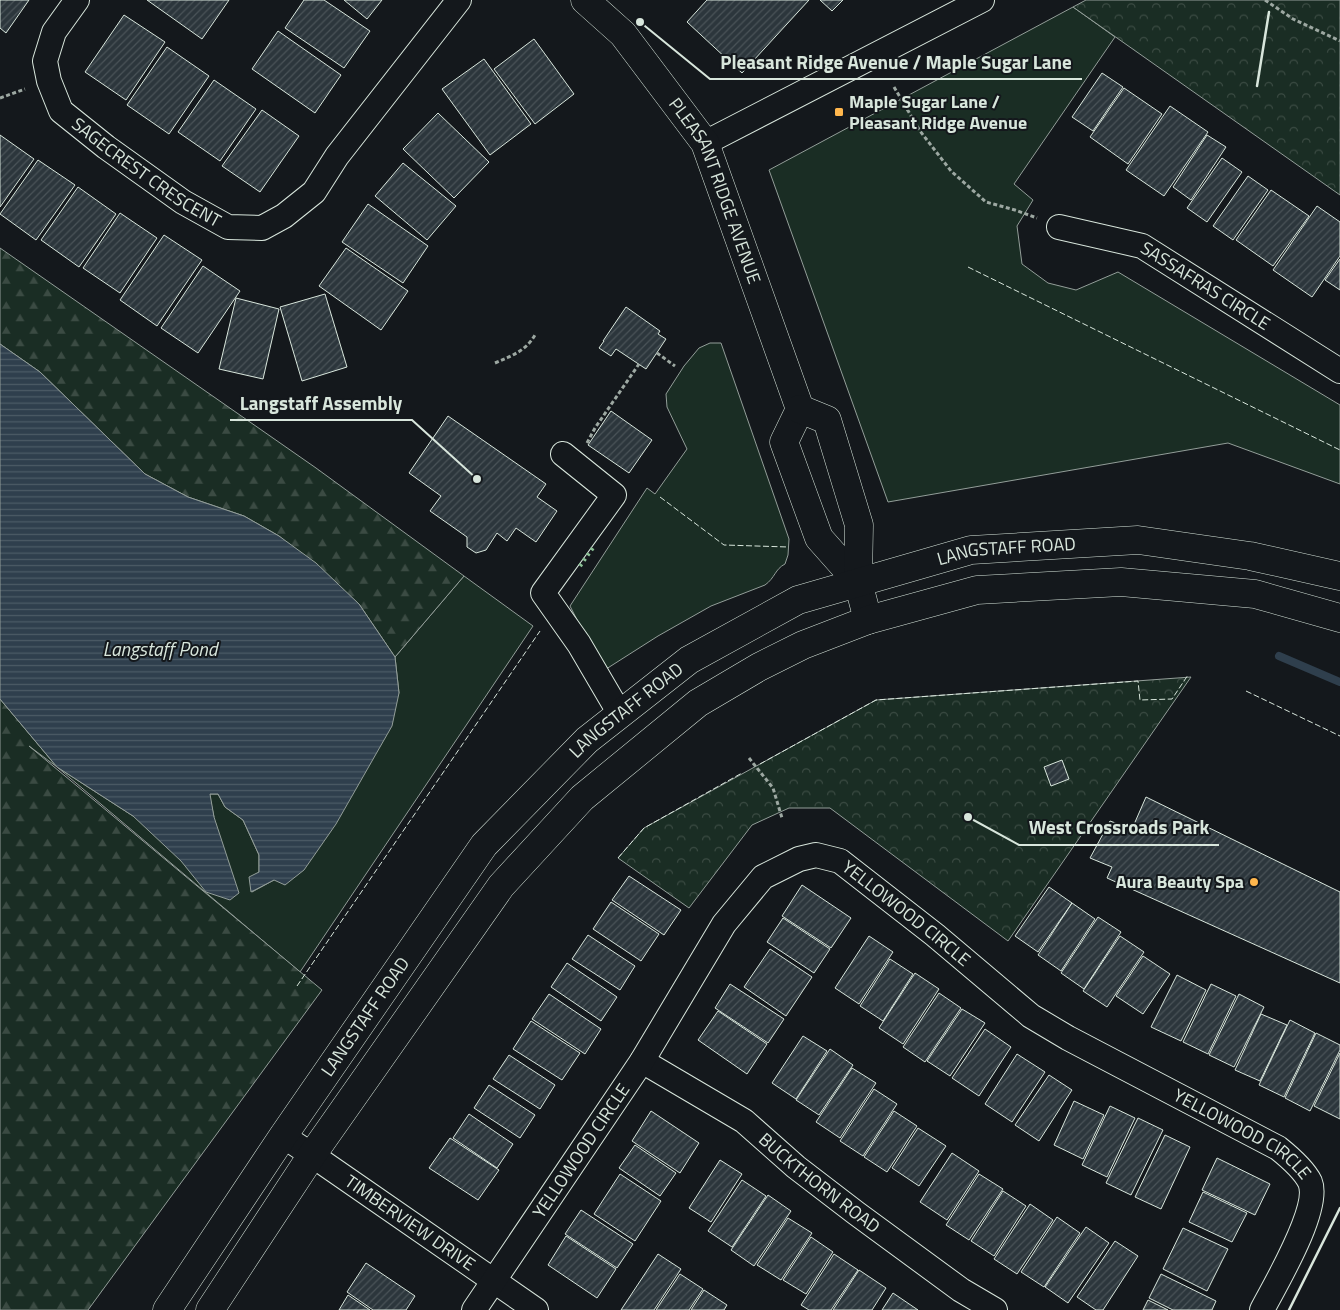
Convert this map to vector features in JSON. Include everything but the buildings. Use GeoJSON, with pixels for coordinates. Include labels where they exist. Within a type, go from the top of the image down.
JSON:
{"type":"FeatureCollection","features":[{"type":"Feature","properties":{"kind":"main road","name":"PLEASANT RIDGE AVENUE"},"geometry":{"type":"LineString","coordinates":[[585,0],[623,34],[705,143],[800,409]]}},
{"type":"Feature","properties":{"kind":"main road"},"geometry":{"type":"LineString","coordinates":[[858,582],[819,538],[784,442],[800,409],[827,420],[859,525],[858,582],[868,620]]}},
{"type":"Feature","properties":{"kind":"main road","name":"LANGSTAFF ROAD"},"geometry":{"type":"LineString","coordinates":[[167,1310],[283,1136],[484,845],[586,740],[689,660],[798,600],[971,550],[1138,540],[1250,556],[1340,576]]}},
{"type":"Feature","properties":{"kind":"main road","name":"LANGSTAFF ROAD"},"geometry":{"type":"LineString","coordinates":[[210,1310],[312,1154],[501,886],[582,798],[698,703],[760,667],[803,645],[868,620],[978,590],[1121,582],[1255,594],[1340,618]]}},
{"type":"Feature","properties":{"kind":"street","name":"SAGECREST CRESCENT"},"geometry":{"type":"LineString","coordinates":[[77,0],[54,32],[45,61],[49,81],[61,111],[106,147],[184,202],[228,227],[262,228],[284,216],[314,192],[337,156],[459,0]]}},
{"type":"Feature","properties":{"kind":"street"},"geometry":{"type":"LineString","coordinates":[[705,143],[982,0]]}},
{"type":"Feature","properties":{"kind":"street","name":"SASSAFRAS CIRCLE"},"geometry":{"type":"LineString","coordinates":[[1059,227],[1142,246],[1340,371]]}},
{"type":"Feature","properties":{"kind":"street"},"geometry":{"type":"LineString","coordinates":[[563,454],[614,495],[543,592],[579,644],[620,714]]}},
{"type":"Feature","properties":{"kind":"street","name":"YELLOWOOD CIRCLE"},"geometry":{"type":"LineString","coordinates":[[474,1310],[642,1060],[724,924],[763,877],[798,859],[816,855],[840,861],[935,935],[1031,1016],[1076,1042],[1278,1148],[1298,1167],[1310,1182],[1310,1202],[1305,1226],[1262,1310]]}},
{"type":"Feature","properties":{"kind":"street","name":"BUCKTHORN ROAD"},"geometry":{"type":"LineString","coordinates":[[642,1060],[744,1121],[796,1167],[856,1213],[961,1290],[995,1310]]}},
{"type":"Feature","properties":{"kind":"street","name":"TIMBERVIEW DRIVE"},"geometry":{"type":"LineString","coordinates":[[283,1136],[312,1154],[536,1310]]}},
{"type":"Feature","properties":{"kind":"path"},"geometry":{"type":"LineString","coordinates":[[1265,0],[1293,19],[1340,41]]}},
{"type":"Feature","properties":{"kind":"path"},"geometry":{"type":"LineString","coordinates":[[894,87],[920,131],[951,171],[986,202],[1015,210],[1059,227]]}},
{"type":"Feature","properties":{"kind":"path"},"geometry":{"type":"LineString","coordinates":[[495,363],[506,359],[522,349],[531,342],[535,335]]}},
{"type":"Feature","properties":{"kind":"path"},"geometry":{"type":"LineString","coordinates":[[657,353],[675,366]]}},
{"type":"Feature","properties":{"kind":"path"},"geometry":{"type":"LineString","coordinates":[[594,428],[639,364]]}},
{"type":"Feature","properties":{"kind":"path"},"geometry":{"type":"LineString","coordinates":[[749,758],[773,788],[782,818]]}},
{"type":"Feature","properties":{"kind":"green space"},"geometry":{"type":"Polygon","coordinates":[[[1086,0],[1340,0],[1340,195],[1073,7],[1086,0]]]}},
{"type":"Feature","properties":{"kind":"green space"},"geometry":{"type":"Polygon","coordinates":[[[1073,7],[1115,37],[1014,184],[1033,200],[1017,226],[1022,264],[1048,283],[1076,290],[1118,272],[1340,405],[1340,484],[1228,443],[888,502],[769,170],[1073,7]]]}},
{"type":"Feature","properties":{"kind":"green space"},"geometry":{"type":"Polygon","coordinates":[[[0,248],[316,468],[464,576],[395,657],[359,604],[279,536],[244,516],[188,497],[145,474],[40,372],[0,344],[0,248]]]}},
{"type":"Feature","properties":{"kind":"green space"},"geometry":{"type":"Polygon","coordinates":[[[710,343],[721,343],[789,539],[788,555],[785,564],[779,568],[765,585],[711,606],[658,636],[603,671],[570,606],[647,488],[655,494],[687,449],[667,407],[666,394],[684,366],[699,348],[710,343]]]}},
{"type":"Feature","properties":{"kind":"green space"},"geometry":{"type":"Polygon","coordinates":[[[464,576],[533,626],[300,972],[57,767],[133,816],[214,817],[209,794],[218,794],[225,807],[243,820],[259,855],[259,872],[252,892],[274,880],[399,693],[395,657],[464,576]]]}},
{"type":"Feature","properties":{"kind":"green space"},"geometry":{"type":"Polygon","coordinates":[[[1191,677],[1008,941],[830,808],[789,808],[752,825],[689,908],[618,858],[644,828],[876,700],[1191,677]]]}},
{"type":"Feature","properties":{"kind":"green space"},"geometry":{"type":"Polygon","coordinates":[[[0,699],[57,767],[29,746],[322,990],[88,1310],[0,1310],[0,699]]]}},
{"type":"Feature","properties":{"kind":"water","name":"Langstaff Pond"},"geometry":{"type":"Polygon","coordinates":[[[0,344],[40,372],[145,474],[188,497],[244,516],[279,536],[316,563],[359,604],[395,657],[399,693],[392,726],[336,824],[304,870],[285,885],[274,880],[251,892],[249,877],[259,872],[259,855],[243,820],[225,807],[218,794],[210,794],[214,817],[239,893],[230,900],[206,892],[181,861],[133,816],[57,767],[0,699],[0,344]]]}},
{"type":"Feature","properties":{"kind":"waterway"},"geometry":{"type":"LineString","coordinates":[[1279,656],[1340,682]]}},
{"type":"Feature","properties":{"kind":"hedge"},"geometry":{"type":"LineString","coordinates":[[580,566],[595,545]]}},
{"type":"Feature","properties":{"kind":"fence"},"geometry":{"type":"LineString","coordinates":[[968,267],[1340,450]]}},
{"type":"Feature","properties":{"kind":"fence"},"geometry":{"type":"LineString","coordinates":[[660,497],[724,545],[788,547]]}},
{"type":"Feature","properties":{"kind":"fence"},"geometry":{"type":"LineString","coordinates":[[297,986],[540,631]]}},
{"type":"Feature","properties":{"kind":"fence"},"geometry":{"type":"LineString","coordinates":[[760,764],[876,700],[1138,681],[1140,700],[1172,699],[1188,675]]}},
{"type":"Feature","properties":{"kind":"fence"},"geometry":{"type":"LineString","coordinates":[[1246,691],[1340,736]]}},
{"type":"Feature","properties":{"kind":"fence"},"geometry":{"type":"LineString","coordinates":[[618,858],[644,828],[742,773]]}},
{"type":"Feature","properties":{"kind":"wall"},"geometry":{"type":"LineString","coordinates":[[1257,86],[1269,12]]}},
{"type":"Feature","properties":{"kind":"wall"},"geometry":{"type":"LineString","coordinates":[[1289,1310],[1340,1208]]}},
{"type":"Feature","properties":{"kind":"place","name":"Pleasant Ridge Avenue / Maple Sugar Lane"},"geometry":{"type":"Point","coordinates":[640,22]}},
{"type":"Feature","properties":{"kind":"place","name":"Maple Sugar Lane / Pleasant Ridge Avenue"},"geometry":{"type":"Point","coordinates":[839,112]}},
{"type":"Feature","properties":{"kind":"place","name":"Langstaff Assembly"},"geometry":{"type":"Point","coordinates":[477,479]}},
{"type":"Feature","properties":{"kind":"place","name":"West Crossroads Park"},"geometry":{"type":"Point","coordinates":[968,817]}},
{"type":"Feature","properties":{"kind":"place","name":"Aura Beauty Spa"},"geometry":{"type":"Point","coordinates":[1254,882]}}]}
